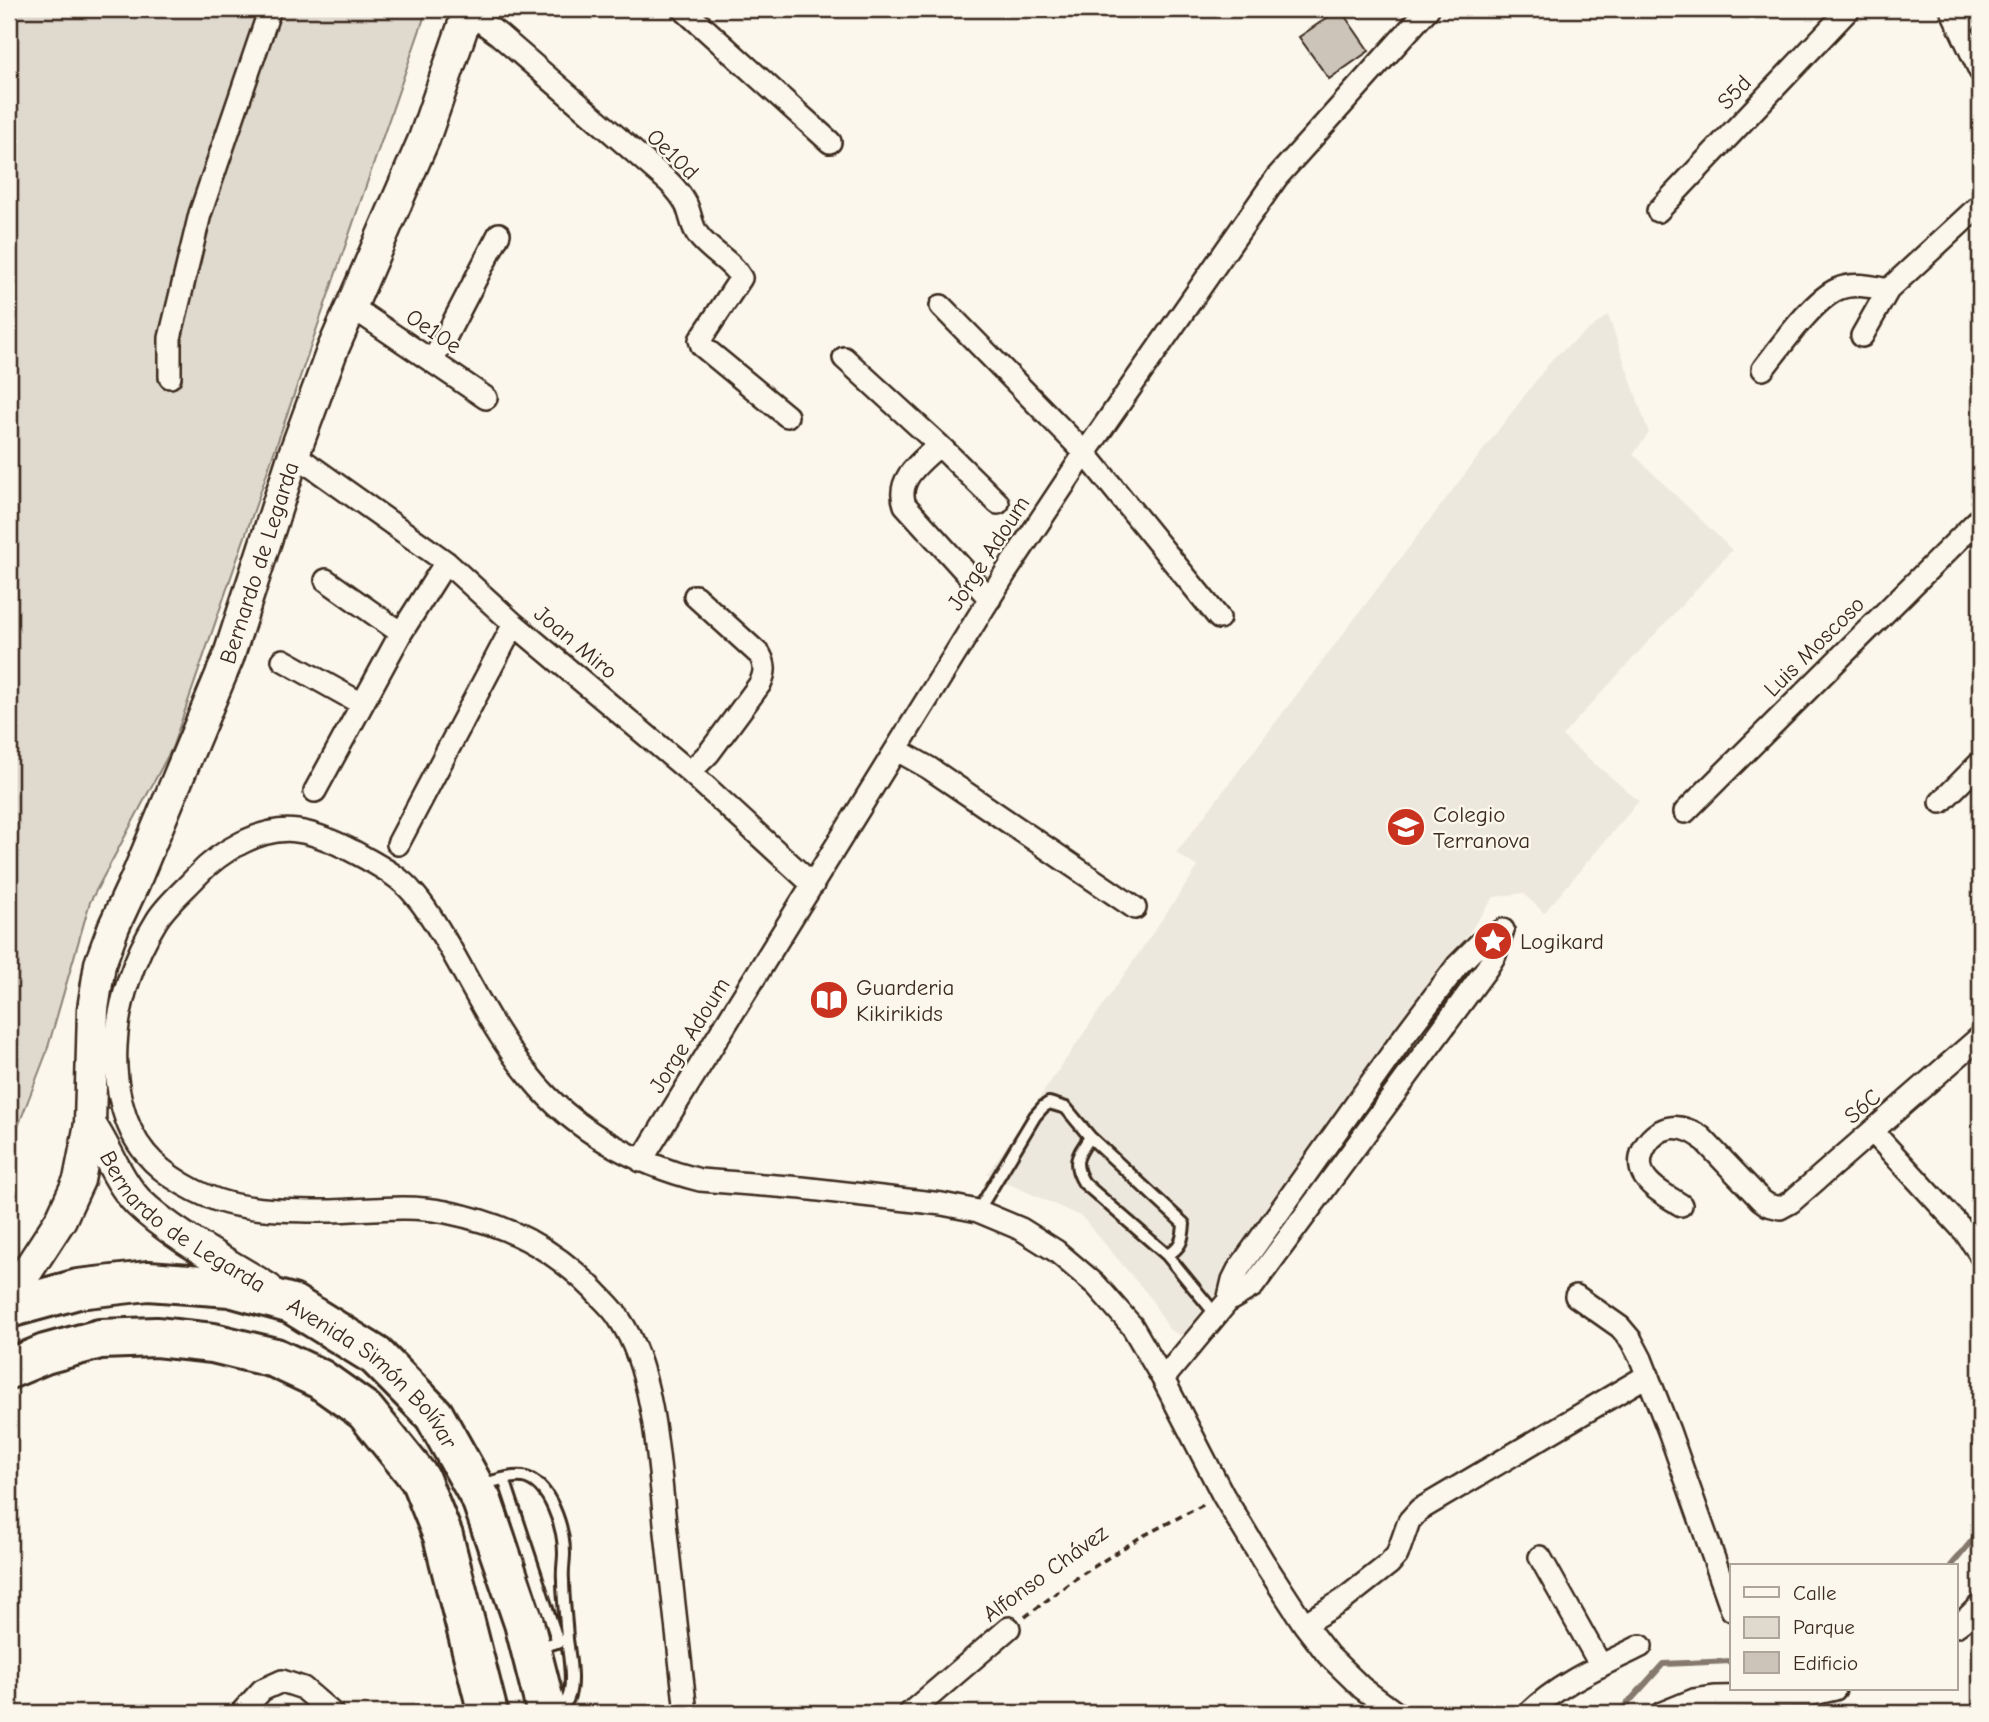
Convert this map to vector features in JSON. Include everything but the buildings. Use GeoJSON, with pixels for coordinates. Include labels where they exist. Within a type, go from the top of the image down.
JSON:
{"type":"FeatureCollection","features":[{"type":"Feature","properties":{"kind":"highway","name":"Avenida Simón Bolívar"},"geometry":{"type":"LineString","coordinates":[[9,1308],[78,1289],[149,1281],[230,1287],[292,1304],[376,1356],[434,1415],[489,1483],[482,1502],[552,1643],[548,1713]]}},
{"type":"Feature","properties":{"kind":"highway","name":"Avenida Simón Bolívar"},"geometry":{"type":"LineString","coordinates":[[9,1369],[45,1354],[100,1339],[156,1336],[202,1342],[275,1358],[320,1379],[365,1410],[420,1479],[443,1536],[488,1713]]}},
{"type":"Feature","properties":{"kind":"street"},"geometry":{"type":"LineString","coordinates":[[170,377],[170,338],[200,214],[270,9]]}},
{"type":"Feature","properties":{"kind":"street"},"geometry":{"type":"LineString","coordinates":[[682,9],[830,142]]}},
{"type":"Feature","properties":{"kind":"street","name":"S5d"},"geometry":{"type":"LineString","coordinates":[[1658,211],[1849,9]]}},
{"type":"Feature","properties":{"kind":"street"},"geometry":{"type":"LineString","coordinates":[[1977,9],[1955,17],[1980,71]]}},
{"type":"Feature","properties":{"kind":"street","name":"Bernardo de Legarda"},"geometry":{"type":"LineString","coordinates":[[9,1299],[61,1219],[79,1180],[103,1071],[93,1009],[100,964],[228,658],[294,454],[332,351],[424,139],[469,10]]}},
{"type":"Feature","properties":{"kind":"street","name":"Oe10d"},"geometry":{"type":"LineString","coordinates":[[469,10],[681,194],[695,232],[735,268],[741,278],[700,340],[702,346],[787,416]]}},
{"type":"Feature","properties":{"kind":"street","name":"Jorge Adoum"},"geometry":{"type":"LineString","coordinates":[[641,1161],[990,599],[1085,453],[1277,177],[1415,14]]}},
{"type":"Feature","properties":{"kind":"street"},"geometry":{"type":"LineString","coordinates":[[1862,336],[1888,290],[1980,205]]}},
{"type":"Feature","properties":{"kind":"street"},"geometry":{"type":"LineString","coordinates":[[432,360],[499,234]]}},
{"type":"Feature","properties":{"kind":"street"},"geometry":{"type":"LineString","coordinates":[[1763,369],[1811,309],[1839,288],[1853,286],[1888,290]]}},
{"type":"Feature","properties":{"kind":"street"},"geometry":{"type":"LineString","coordinates":[[941,306],[1064,429],[1219,618]]}},
{"type":"Feature","properties":{"kind":"street","name":"Oe10e"},"geometry":{"type":"LineString","coordinates":[[352,307],[486,398]]}},
{"type":"Feature","properties":{"kind":"street"},"geometry":{"type":"LineString","coordinates":[[844,358],[998,503]]}},
{"type":"Feature","properties":{"kind":"street"},"geometry":{"type":"LineString","coordinates":[[939,445],[908,477],[902,486],[901,495],[905,505],[990,599]]}},
{"type":"Feature","properties":{"kind":"street","name":"Joan Miro"},"geometry":{"type":"LineString","coordinates":[[294,454],[446,562],[514,624],[690,772],[813,885]]}},
{"type":"Feature","properties":{"kind":"street","name":"Luis Moscoso"},"geometry":{"type":"LineString","coordinates":[[1685,812],[1980,518]]}},
{"type":"Feature","properties":{"kind":"street"},"geometry":{"type":"LineString","coordinates":[[315,791],[401,633],[446,562]]}},
{"type":"Feature","properties":{"kind":"street"},"geometry":{"type":"LineString","coordinates":[[326,580],[401,633]]}},
{"type":"Feature","properties":{"kind":"street"},"geometry":{"type":"LineString","coordinates":[[690,772],[709,753],[765,674],[760,655],[695,596]]}},
{"type":"Feature","properties":{"kind":"street"},"geometry":{"type":"LineString","coordinates":[[398,844],[514,624]]}},
{"type":"Feature","properties":{"kind":"street"},"geometry":{"type":"LineString","coordinates":[[283,660],[362,704]]}},
{"type":"Feature","properties":{"kind":"street"},"geometry":{"type":"LineString","coordinates":[[897,750],[929,768],[1135,908]]}},
{"type":"Feature","properties":{"kind":"street"},"geometry":{"type":"LineString","coordinates":[[1941,802],[1980,763]]}},
{"type":"Feature","properties":{"kind":"street"},"geometry":{"type":"LineString","coordinates":[[686,1713],[655,1428],[638,1357],[621,1320],[578,1274],[545,1249],[512,1231],[442,1211],[404,1207],[330,1211],[257,1208],[226,1202],[196,1192],[168,1174],[146,1154],[130,1128],[103,1071],[116,1039],[129,980],[159,916],[204,868],[231,849],[264,834],[293,830],[325,838],[392,874],[413,891],[439,929],[502,1038],[531,1079],[579,1124],[641,1161],[699,1180],[880,1196],[978,1211],[1021,1228],[1056,1251],[1096,1285],[1132,1325],[1223,1495],[1304,1624],[1328,1655],[1354,1680],[1396,1713]]}},
{"type":"Feature","properties":{"kind":"street"},"geometry":{"type":"LineString","coordinates":[[1163,1379],[1222,1309],[1253,1286],[1487,968],[1495,955],[1503,930],[1480,943],[1457,966],[1238,1270],[1222,1309]]}},
{"type":"Feature","properties":{"kind":"street","name":"S6C"},"geometry":{"type":"LineString","coordinates":[[1681,1205],[1647,1180],[1640,1166],[1644,1147],[1652,1137],[1669,1128],[1691,1131],[1701,1137],[1761,1200],[1780,1208],[1791,1202],[1980,1037]]}},
{"type":"Feature","properties":{"kind":"street"},"geometry":{"type":"LineString","coordinates":[[1342,1123],[1363,1138]]}},
{"type":"Feature","properties":{"kind":"street","name":"Bernardo de Legarda"},"geometry":{"type":"LineString","coordinates":[[90,1124],[137,1201],[170,1228],[292,1304]]}},
{"type":"Feature","properties":{"kind":"street"},"geometry":{"type":"LineString","coordinates":[[1877,1128],[1975,1229],[1980,1254]]}},
{"type":"Feature","properties":{"kind":"street"},"geometry":{"type":"LineString","coordinates":[[1576,1296],[1620,1327],[1631,1340],[1648,1375],[1730,1604]]}},
{"type":"Feature","properties":{"kind":"street"},"geometry":{"type":"LineString","coordinates":[[1304,1624],[1342,1601],[1389,1564],[1397,1555],[1409,1521],[1419,1510],[1648,1375]]}},
{"type":"Feature","properties":{"kind":"street"},"geometry":{"type":"LineString","coordinates":[[1540,1558],[1601,1667]]}},
{"type":"Feature","properties":{"kind":"street"},"geometry":{"type":"LineString","coordinates":[[1958,1625],[1980,1605]]}},
{"type":"Feature","properties":{"kind":"street","name":"Alfonso Chávez"},"geometry":{"type":"LineString","coordinates":[[910,1713],[1009,1628]]}},
{"type":"Feature","properties":{"kind":"street"},"geometry":{"type":"LineString","coordinates":[[1529,1713],[1557,1690],[1641,1646]]}},
{"type":"Feature","properties":{"kind":"street"},"geometry":{"type":"LineString","coordinates":[[241,1713],[262,1690],[282,1681],[303,1688],[332,1713]]}},
{"type":"Feature","properties":{"kind":"street"},"geometry":{"type":"LineString","coordinates":[[1662,1713],[1694,1700],[1716,1697],[1756,1692],[1809,1695],[1831,1690]]}},
{"type":"Feature","properties":{"kind":"lane"},"geometry":{"type":"LineString","coordinates":[[978,1211],[1035,1116],[1049,1103],[1066,1108],[1090,1138],[1184,1224],[1181,1245],[1167,1255]]}},
{"type":"Feature","properties":{"kind":"lane"},"geometry":{"type":"LineString","coordinates":[[1090,1138],[1078,1155],[1076,1164],[1084,1183],[1167,1255],[1222,1309]]}},
{"type":"Feature","properties":{"kind":"lane"},"geometry":{"type":"LineString","coordinates":[[489,1483],[523,1477],[536,1482],[550,1500],[561,1528],[564,1552],[552,1643]]}},
{"type":"Feature","properties":{"kind":"path","name":"Alfonso Chávez"},"geometry":{"type":"LineString","coordinates":[[1009,1628],[1075,1579],[1139,1538],[1223,1495]]}},
{"type":"Feature","properties":{"kind":"shaded area","name":"Colegio Terranova"},"geometry":{"type":"Polygon","coordinates":[[[1608,315],[1649,433],[1633,454],[1732,550],[1562,736],[1639,801],[1544,913],[1523,893],[1494,897],[1185,1338],[1169,1329],[1149,1296],[1082,1217],[987,1174],[1198,867],[1176,853],[1554,357],[1608,315]]]}},
{"type":"Feature","properties":{"kind":"green space"},"geometry":{"type":"Polygon","coordinates":[[[9,9],[427,9],[172,748],[90,902],[46,1054],[9,1150],[9,9]]]}},
{"type":"Feature","properties":{"kind":"waterway"},"geometry":{"type":"LineString","coordinates":[[1953,1564],[1980,1531]]}},
{"type":"Feature","properties":{"kind":"waterway"},"geometry":{"type":"LineString","coordinates":[[1619,1713],[1663,1664],[1730,1661]]}},
{"type":"Feature","properties":{"kind":"place","name":"Colegio Terranova"},"geometry":{"type":"Point","coordinates":[1406,827]}},
{"type":"Feature","properties":{"kind":"place","name":"Logikard"},"geometry":{"type":"Point","coordinates":[1493,941]}},
{"type":"Feature","properties":{"kind":"place","name":"Guarderia Kikirikids"},"geometry":{"type":"Point","coordinates":[829,1000]}}]}
